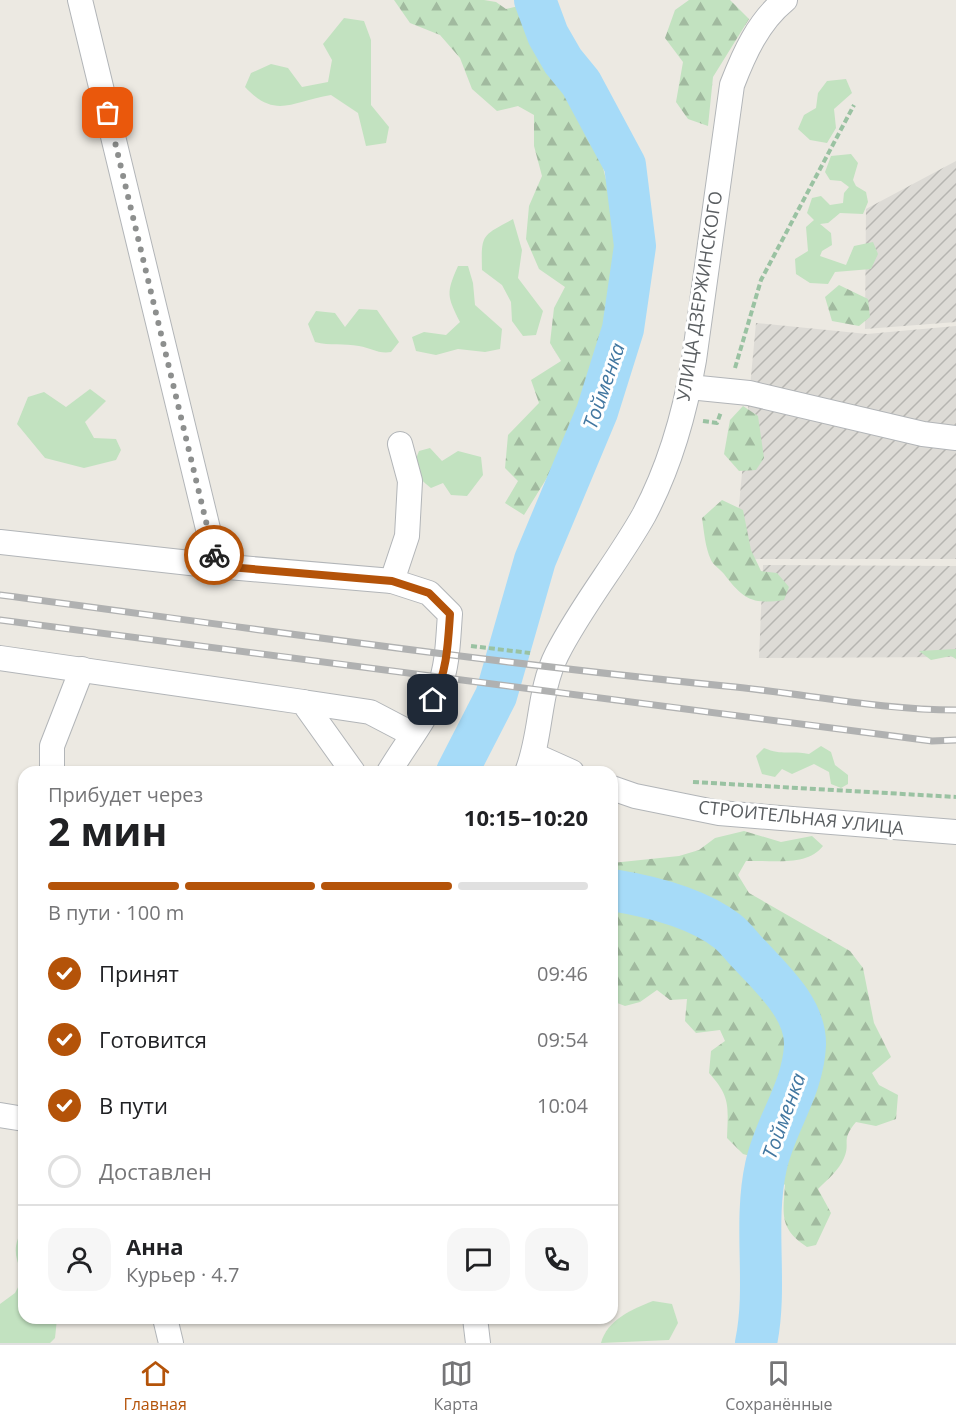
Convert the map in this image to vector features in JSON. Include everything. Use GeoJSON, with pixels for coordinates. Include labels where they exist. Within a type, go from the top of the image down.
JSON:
{"type":"FeatureCollection","features":[{"type":"Feature","properties":{"kind":"street"},"geometry":{"type":"LineString","coordinates":[[80,0],[217,566]]}},
{"type":"Feature","properties":{"kind":"street","name":"УЛИЦА ДЗЕРЖИНСКОГО"},"geometry":{"type":"LineString","coordinates":[[531,764],[542,701],[556,656],[645,513],[681,418],[689,387],[732,85],[743,55],[760,27],[785,0]]}},
{"type":"Feature","properties":{"kind":"street"},"geometry":{"type":"LineString","coordinates":[[689,387],[749,393],[923,434],[956,438]]}},
{"type":"Feature","properties":{"kind":"street"},"geometry":{"type":"LineString","coordinates":[[392,581],[407,536],[410,492],[410,481],[400,444]]}},
{"type":"Feature","properties":{"kind":"street"},"geometry":{"type":"LineString","coordinates":[[0,542],[217,566],[392,581],[429,593],[450,614],[448,654],[440,687],[393,766]]}},
{"type":"Feature","properties":{"kind":"street"},"geometry":{"type":"LineString","coordinates":[[0,658],[370,712],[412,734]]}},
{"type":"Feature","properties":{"kind":"street"},"geometry":{"type":"LineString","coordinates":[[52,766],[52,746],[82,669]]}},
{"type":"Feature","properties":{"kind":"street"},"geometry":{"type":"LineString","coordinates":[[303,702],[349,766]]}},
{"type":"Feature","properties":{"kind":"street","name":"СТРОИТЕЛЬНАЯ УЛИЦА"},"geometry":{"type":"LineString","coordinates":[[618,790],[635,796],[719,813],[955,835]]}},
{"type":"Feature","properties":{"kind":"street"},"geometry":{"type":"LineString","coordinates":[[0,1115],[18,1118]]}},
{"type":"Feature","properties":{"kind":"street"},"geometry":{"type":"LineString","coordinates":[[166,1324],[171,1343]]}},
{"type":"Feature","properties":{"kind":"street"},"geometry":{"type":"LineString","coordinates":[[476,1324],[478,1343]]}},
{"type":"Feature","properties":{"kind":"path"},"geometry":{"type":"LineString","coordinates":[[681,418],[717,423],[761,280],[854,105]]}},
{"type":"Feature","properties":{"kind":"path"},"geometry":{"type":"LineString","coordinates":[[472,646],[530,653]]}},
{"type":"Feature","properties":{"kind":"path"},"geometry":{"type":"LineString","coordinates":[[688,781],[956,797]]}},
{"type":"Feature","properties":{"kind":"shaded area"},"geometry":{"type":"Polygon","coordinates":[[[956,161],[956,322],[865,329],[866,209],[956,161]]]}},
{"type":"Feature","properties":{"kind":"shaded area"},"geometry":{"type":"Polygon","coordinates":[[[756,323],[867,334],[956,326],[956,559],[734,559],[756,323]]]}},
{"type":"Feature","properties":{"kind":"shaded area"},"geometry":{"type":"Polygon","coordinates":[[[763,565],[956,566],[956,657],[759,658],[763,565]]]}},
{"type":"Feature","properties":{"kind":"green space"},"geometry":{"type":"Polygon","coordinates":[[[394,0],[484,0],[496,2],[506,9],[519,6],[540,19],[549,44],[586,92],[597,120],[597,144],[622,243],[618,321],[589,410],[524,515],[505,503],[518,481],[505,468],[508,435],[539,403],[531,380],[561,361],[550,343],[554,308],[565,287],[539,269],[526,239],[529,206],[542,176],[534,146],[534,115],[518,106],[497,111],[472,89],[460,58],[440,35],[410,23],[394,0]]]}},
{"type":"Feature","properties":{"kind":"green space"},"geometry":{"type":"Polygon","coordinates":[[[689,0],[730,0],[749,19],[713,77],[708,126],[688,119],[676,102],[683,62],[665,38],[675,10],[689,0]]]}},
{"type":"Feature","properties":{"kind":"green space"},"geometry":{"type":"Polygon","coordinates":[[[344,18],[364,21],[371,40],[371,105],[389,127],[386,143],[366,146],[358,113],[331,95],[276,106],[256,97],[245,87],[251,73],[271,64],[288,68],[302,87],[328,82],[332,60],[323,44],[344,18]]]}},
{"type":"Feature","properties":{"kind":"green space"},"geometry":{"type":"Polygon","coordinates":[[[846,79],[852,93],[834,109],[836,128],[827,143],[810,140],[798,129],[804,115],[816,108],[818,93],[827,81],[846,79]]]}},
{"type":"Feature","properties":{"kind":"green space"},"geometry":{"type":"Polygon","coordinates":[[[851,154],[858,163],[853,180],[856,186],[866,192],[868,202],[863,214],[840,213],[828,223],[820,224],[831,233],[832,245],[822,251],[820,256],[846,265],[854,246],[873,242],[878,254],[871,269],[835,272],[828,284],[810,283],[796,274],[795,259],[808,251],[806,227],[814,220],[807,213],[812,198],[821,196],[830,205],[843,203],[844,193],[849,187],[841,181],[830,180],[825,172],[831,156],[851,154]]]}},
{"type":"Feature","properties":{"kind":"green space"},"geometry":{"type":"Polygon","coordinates":[[[513,219],[522,250],[518,278],[543,311],[536,335],[523,336],[512,321],[511,302],[502,285],[482,270],[482,249],[485,237],[513,219]]]}},
{"type":"Feature","properties":{"kind":"green space"},"geometry":{"type":"Polygon","coordinates":[[[458,266],[468,266],[473,283],[475,305],[502,329],[500,349],[485,352],[458,349],[436,355],[416,351],[412,337],[424,332],[446,335],[460,322],[450,300],[451,282],[458,266]]]}},
{"type":"Feature","properties":{"kind":"green space"},"geometry":{"type":"Polygon","coordinates":[[[839,285],[868,299],[870,317],[859,326],[832,321],[825,297],[839,285]]]}},
{"type":"Feature","properties":{"kind":"green space"},"geometry":{"type":"Polygon","coordinates":[[[359,309],[377,310],[399,342],[391,352],[378,352],[353,345],[315,342],[308,324],[316,311],[335,313],[345,327],[359,309]]]}},
{"type":"Feature","properties":{"kind":"green space"},"geometry":{"type":"Polygon","coordinates":[[[90,389],[106,401],[85,422],[94,438],[116,439],[121,450],[116,460],[84,468],[45,458],[17,424],[28,397],[44,392],[66,407],[90,389]]]}},
{"type":"Feature","properties":{"kind":"green space"},"geometry":{"type":"Polygon","coordinates":[[[743,406],[758,416],[764,458],[756,470],[739,471],[724,454],[730,420],[743,406]]]}},
{"type":"Feature","properties":{"kind":"green space"},"geometry":{"type":"Polygon","coordinates":[[[430,448],[442,461],[458,451],[481,457],[483,475],[467,496],[451,495],[443,483],[431,488],[422,480],[416,472],[415,463],[419,451],[430,448]]]}},
{"type":"Feature","properties":{"kind":"green space"},"geometry":{"type":"Polygon","coordinates":[[[722,500],[743,510],[751,550],[761,571],[777,573],[789,587],[784,600],[764,602],[743,595],[712,562],[706,544],[702,518],[722,500]]]}},
{"type":"Feature","properties":{"kind":"green space"},"geometry":{"type":"Polygon","coordinates":[[[956,649],[956,659],[951,656],[931,660],[919,651],[956,649]]]}},
{"type":"Feature","properties":{"kind":"green space"},"geometry":{"type":"Polygon","coordinates":[[[821,746],[831,752],[835,765],[848,775],[848,784],[841,788],[831,784],[829,772],[814,764],[792,774],[782,769],[775,777],[762,774],[756,756],[764,748],[776,752],[809,754],[821,746]]]}},
{"type":"Feature","properties":{"kind":"green space"},"geometry":{"type":"Polygon","coordinates":[[[744,831],[781,842],[812,836],[823,846],[816,853],[798,860],[746,861],[738,875],[749,893],[850,951],[863,968],[874,1023],[891,1057],[872,1073],[879,1085],[898,1095],[896,1119],[876,1126],[856,1122],[851,1128],[842,1162],[818,1189],[831,1213],[816,1245],[807,1247],[791,1234],[787,1227],[784,1213],[785,1185],[757,1158],[743,1154],[727,1138],[727,1103],[721,1089],[709,1073],[711,1051],[725,1041],[720,1030],[696,1033],[685,1021],[687,999],[670,1000],[657,990],[640,1002],[625,1006],[618,1003],[618,862],[679,856],[699,850],[715,838],[744,831]]]}},
{"type":"Feature","properties":{"kind":"green space"},"geometry":{"type":"Polygon","coordinates":[[[18,1240],[18,1263],[16,1257],[18,1240]]]}},
{"type":"Feature","properties":{"kind":"green space"},"geometry":{"type":"Polygon","coordinates":[[[18,1287],[18,1324],[56,1324],[55,1338],[50,1343],[0,1343],[0,1304],[15,1293],[18,1287]]]}},
{"type":"Feature","properties":{"kind":"green space"},"geometry":{"type":"Polygon","coordinates":[[[653,1301],[672,1304],[678,1323],[669,1340],[601,1343],[609,1328],[613,1324],[618,1324],[618,1319],[653,1301]]]}},
{"type":"Feature","properties":{"kind":"waterway","name":"Тойменка"},"geometry":{"type":"LineString","coordinates":[[460,766],[496,696],[535,560],[597,412],[623,329],[635,246],[625,165],[581,83],[563,61],[548,35],[535,0]]}},
{"type":"Feature","properties":{"kind":"waterway","name":"Тойменка"},"geometry":{"type":"LineString","coordinates":[[618,891],[672,904],[702,916],[727,931],[786,995],[800,1019],[804,1032],[805,1045],[799,1077],[770,1151],[762,1188],[761,1299],[756,1343]]}},
{"type":"Feature","properties":{"kind":"railway"},"geometry":{"type":"LineString","coordinates":[[0,595],[362,644],[634,677],[898,707],[956,710]]}},
{"type":"Feature","properties":{"kind":"railway"},"geometry":{"type":"LineString","coordinates":[[0,620],[932,741],[956,740]]}},
{"type":"Feature","properties":{"kind":"way so far"},"geometry":{"type":"LineString","coordinates":[[108,113],[214,555]]}},
{"type":"Feature","properties":{"kind":"route"},"geometry":{"type":"LineString","coordinates":[[214,555],[217,566],[392,581],[429,593],[450,614],[448,654],[440,687],[433,700]]}}]}
